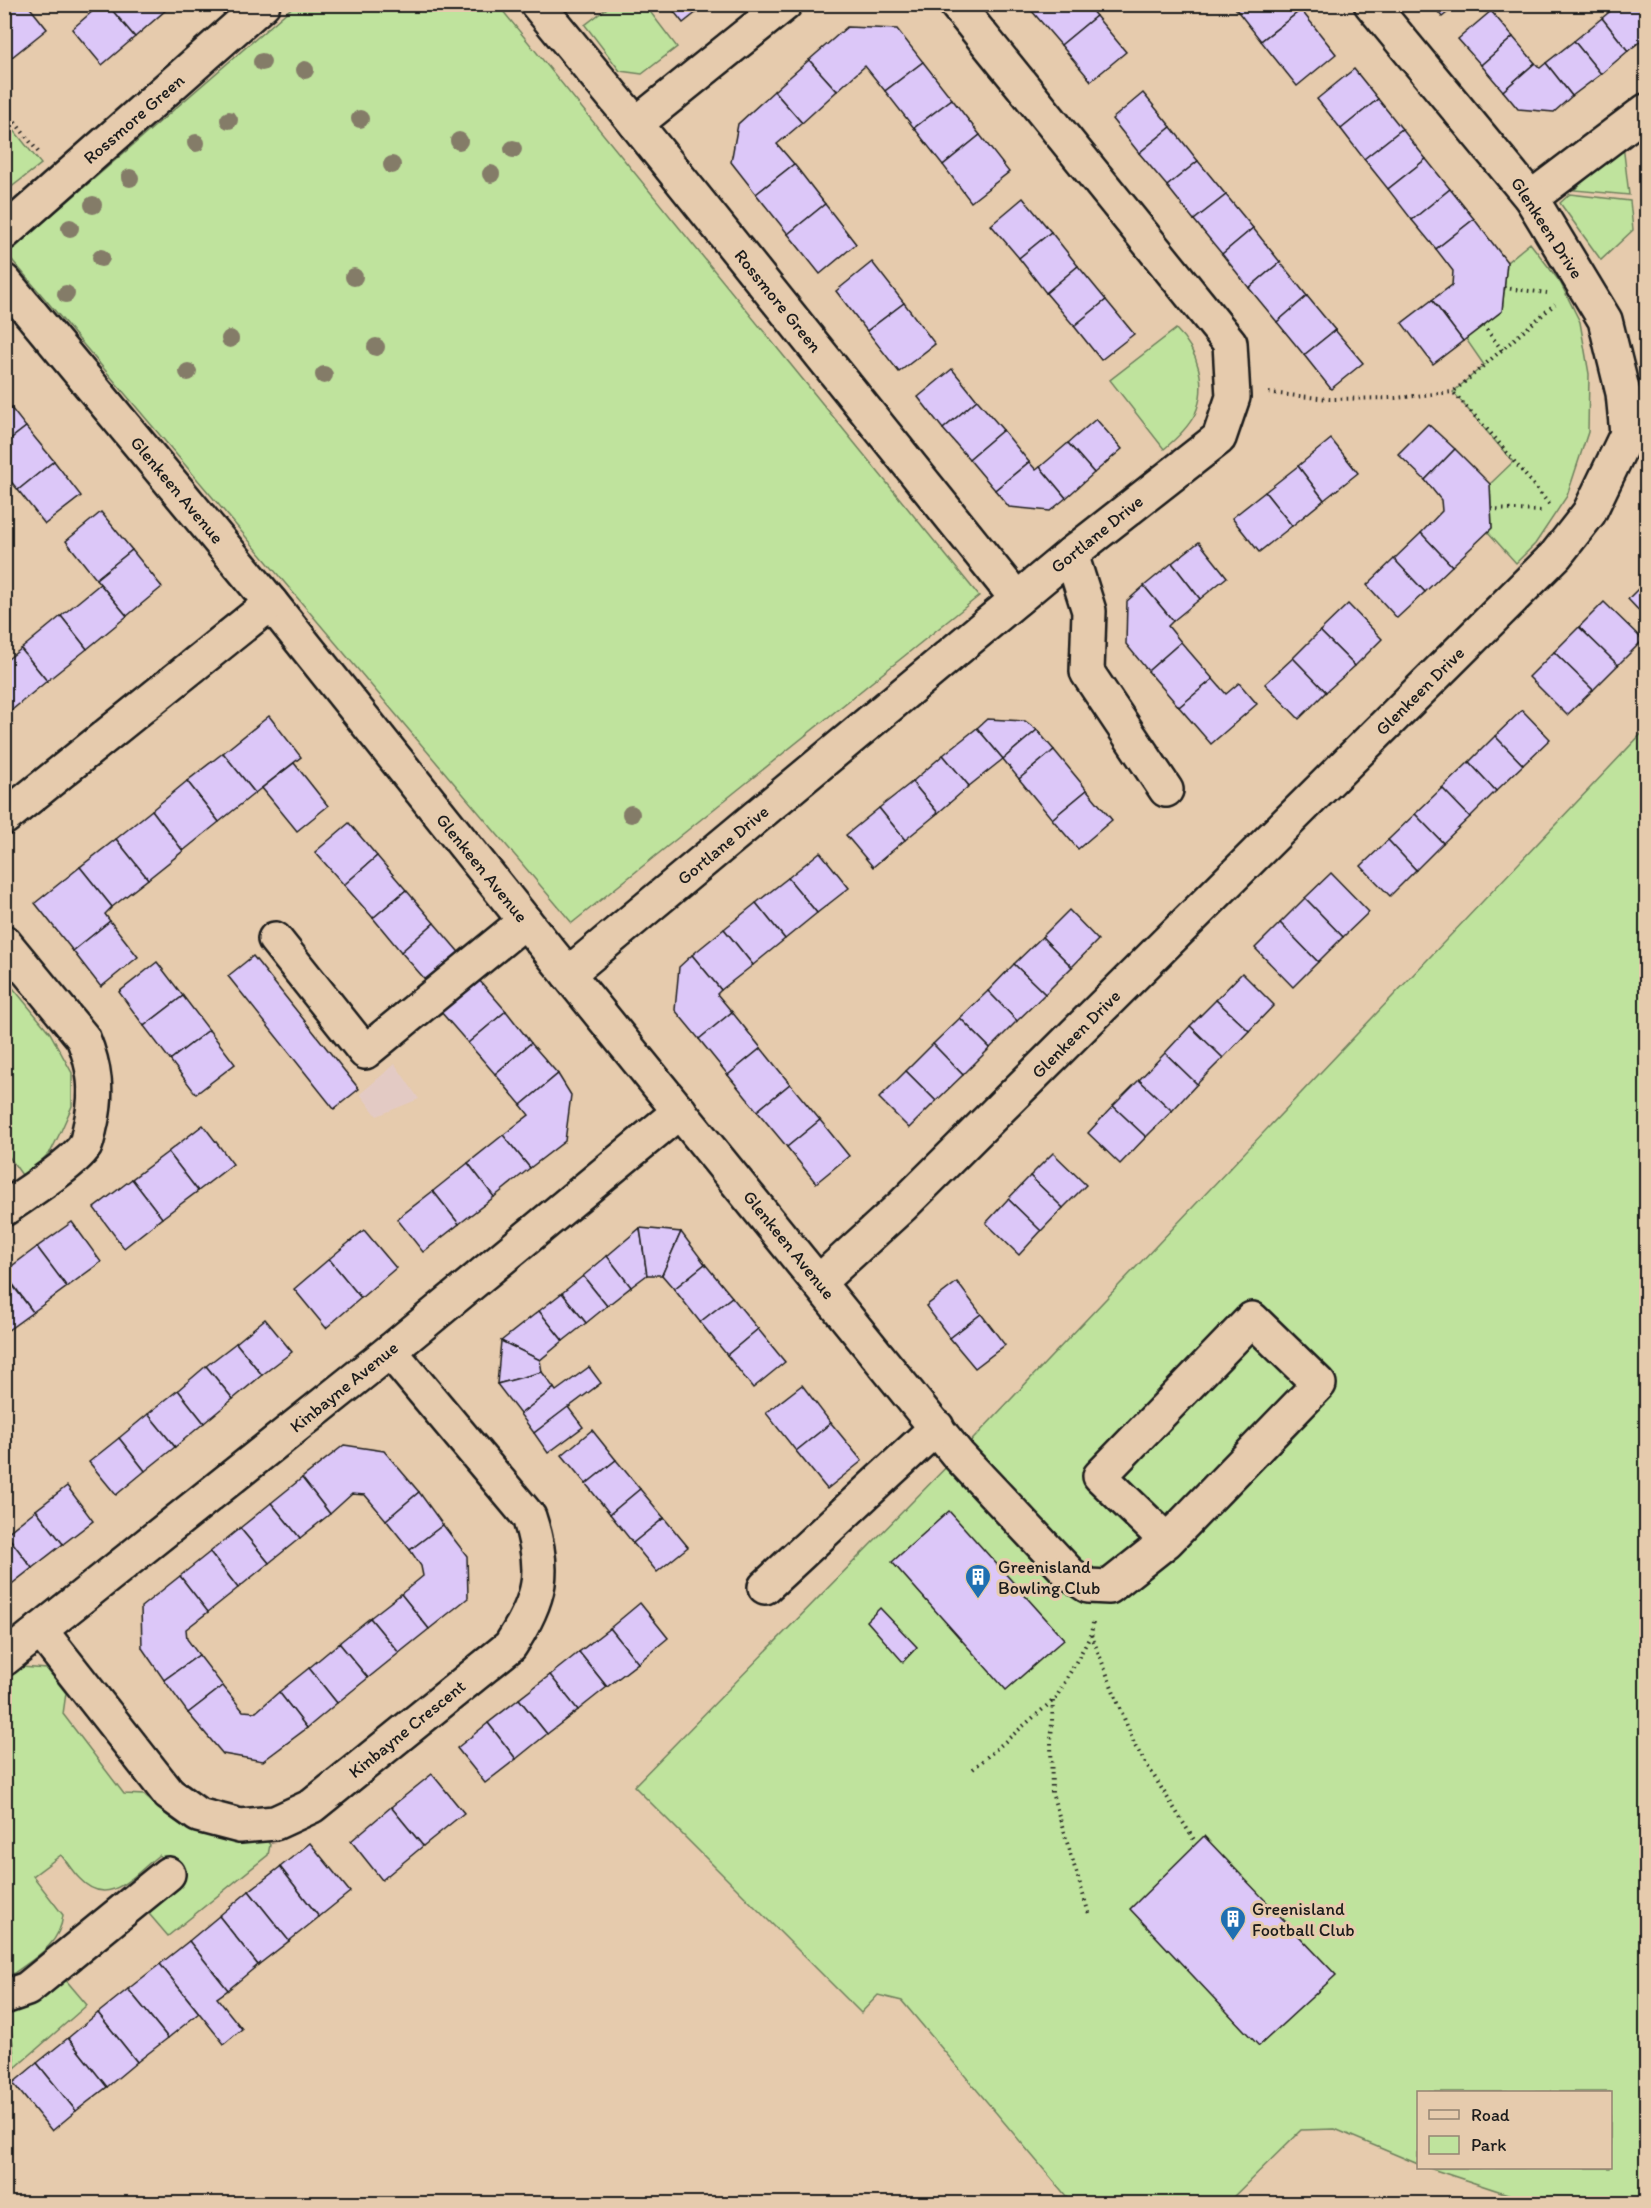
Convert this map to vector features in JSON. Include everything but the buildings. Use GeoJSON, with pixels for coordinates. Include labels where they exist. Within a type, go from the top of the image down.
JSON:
{"type":"FeatureCollection","features":[{"type":"Feature","properties":{"kind":"street","name":"Rossmore Green"},"geometry":{"type":"LineString","coordinates":[[4,233],[263,4]]}},
{"type":"Feature","properties":{"kind":"street","name":"Rossmore Green"},"geometry":{"type":"LineString","coordinates":[[537,4],[1017,599]]}},
{"type":"Feature","properties":{"kind":"street"},"geometry":{"type":"LineString","coordinates":[[636,124],[785,4]]}},
{"type":"Feature","properties":{"kind":"street","name":"Gortlane Drive"},"geometry":{"type":"LineString","coordinates":[[568,974],[1071,554],[1218,438],[1233,397],[1230,343],[956,4]]}},
{"type":"Feature","properties":{"kind":"street","name":"Glenkeen Drive"},"geometry":{"type":"LineString","coordinates":[[819,1282],[903,1206],[1556,555],[1589,513],[1627,434],[1623,393],[1605,320],[1531,198],[1371,4]]}},
{"type":"Feature","properties":{"kind":"street"},"geometry":{"type":"LineString","coordinates":[[1531,198],[1647,111]]}},
{"type":"Feature","properties":{"kind":"street","name":"Glenkeen Avenue"},"geometry":{"type":"LineString","coordinates":[[4,281],[271,603],[525,921],[958,1455],[1070,1574],[1088,1586],[1100,1587]]}},
{"type":"Feature","properties":{"kind":"street"},"geometry":{"type":"LineString","coordinates":[[1071,554],[1089,610],[1087,672],[1166,790]]}},
{"type":"Feature","properties":{"kind":"street"},"geometry":{"type":"LineString","coordinates":[[4,818],[271,603]]}},
{"type":"Feature","properties":{"kind":"street"},"geometry":{"type":"LineString","coordinates":[[275,939],[365,1052],[525,921]]}},
{"type":"Feature","properties":{"kind":"street"},"geometry":{"type":"LineString","coordinates":[[4,942],[83,1038],[91,1056],[95,1080],[95,1101],[86,1144],[74,1158],[4,1209]]}},
{"type":"Feature","properties":{"kind":"street","name":"Kinbayne Avenue"},"geometry":{"type":"LineString","coordinates":[[4,1659],[390,1351],[680,1111]]}},
{"type":"Feature","properties":{"kind":"street"},"geometry":{"type":"LineString","coordinates":[[1100,1587],[1109,1587],[1167,1541],[1319,1384],[1252,1319],[1100,1476],[1167,1541]]}},
{"type":"Feature","properties":{"kind":"street","name":"Kinbayne Crescent"},"geometry":{"type":"LineString","coordinates":[[40,1630],[169,1794],[198,1815],[240,1826],[275,1823],[312,1806],[510,1646],[527,1621],[536,1595],[539,1570],[538,1543],[529,1517],[390,1351]]}},
{"type":"Feature","properties":{"kind":"street"},"geometry":{"type":"LineString","coordinates":[[765,1587],[937,1427]]}},
{"type":"Feature","properties":{"kind":"street"},"geometry":{"type":"LineString","coordinates":[[4,1997],[27,1989],[168,1874]]}},
{"type":"Feature","properties":{"kind":"path"},"geometry":{"type":"LineString","coordinates":[[4,108],[63,182]]}},
{"type":"Feature","properties":{"kind":"path"},"geometry":{"type":"LineString","coordinates":[[1504,288],[1556,294]]}},
{"type":"Feature","properties":{"kind":"path"},"geometry":{"type":"LineString","coordinates":[[1262,392],[1340,399],[1396,398],[1453,392],[1558,302]]}},
{"type":"Feature","properties":{"kind":"path"},"geometry":{"type":"LineString","coordinates":[[1482,325],[1502,350]]}},
{"type":"Feature","properties":{"kind":"path"},"geometry":{"type":"LineString","coordinates":[[1453,392],[1495,438],[1556,512]]}},
{"type":"Feature","properties":{"kind":"path"},"geometry":{"type":"LineString","coordinates":[[1491,509],[1545,512]]}},
{"type":"Feature","properties":{"kind":"path"},"geometry":{"type":"LineString","coordinates":[[973,1769],[1053,1701],[1091,1634],[1100,1587]]}},
{"type":"Feature","properties":{"kind":"path"},"geometry":{"type":"LineString","coordinates":[[1091,1634],[1135,1746],[1196,1843]]}},
{"type":"Feature","properties":{"kind":"path"},"geometry":{"type":"LineString","coordinates":[[1053,1701],[1052,1793],[1090,1917]]}},
{"type":"Feature","properties":{"kind":"shaded area"},"geometry":{"type":"Polygon","coordinates":[[[395,1064],[419,1099],[377,1116],[360,1094],[395,1064]]]}},
{"type":"Feature","properties":{"kind":"green space"},"geometry":{"type":"Polygon","coordinates":[[[296,4],[498,5],[979,596],[572,923],[7,254],[296,4]]]}},
{"type":"Feature","properties":{"kind":"green space"},"geometry":{"type":"Polygon","coordinates":[[[611,5],[645,5],[677,47],[642,74],[620,71],[585,25],[611,5]]]}},
{"type":"Feature","properties":{"kind":"green space"},"geometry":{"type":"Polygon","coordinates":[[[5,119],[41,164],[5,192],[5,119]]]}},
{"type":"Feature","properties":{"kind":"green space"},"geometry":{"type":"Polygon","coordinates":[[[1623,145],[1629,195],[1574,190],[1623,145]]]}},
{"type":"Feature","properties":{"kind":"green space"},"geometry":{"type":"Polygon","coordinates":[[[1570,194],[1630,201],[1633,230],[1601,260],[1560,203],[1570,194]]]}},
{"type":"Feature","properties":{"kind":"green space"},"geometry":{"type":"Polygon","coordinates":[[[1530,243],[1560,282],[1580,322],[1589,374],[1588,432],[1567,496],[1535,544],[1516,563],[1488,532],[1492,528],[1490,484],[1513,462],[1453,392],[1484,365],[1466,339],[1502,311],[1507,262],[1530,243]]]}},
{"type":"Feature","properties":{"kind":"green space"},"geometry":{"type":"Polygon","coordinates":[[[1176,329],[1184,337],[1195,357],[1199,368],[1201,391],[1192,419],[1164,449],[1110,380],[1176,329]]]}},
{"type":"Feature","properties":{"kind":"green space"},"geometry":{"type":"Polygon","coordinates":[[[1646,729],[1646,2191],[1634,2203],[1535,2203],[1432,2169],[1612,2169],[1612,2091],[1417,2091],[1417,2164],[1335,2129],[1301,2130],[1227,2203],[1072,2203],[902,2001],[878,1995],[861,2013],[634,1786],[958,1455],[1646,729]]]}},
{"type":"Feature","properties":{"kind":"green space"},"geometry":{"type":"Polygon","coordinates":[[[4,977],[50,1033],[72,1073],[72,1106],[61,1131],[51,1151],[37,1165],[22,1175],[5,1151],[4,977]]]}},
{"type":"Feature","properties":{"kind":"green space"},"geometry":{"type":"Polygon","coordinates":[[[21,1667],[47,1669],[66,1693],[63,1714],[124,1794],[144,1795],[171,1818],[190,1829],[265,1837],[270,1845],[268,1855],[168,1936],[144,1908],[178,1878],[159,1855],[121,1886],[101,1891],[90,1887],[79,1878],[61,1855],[33,1876],[63,1915],[57,1935],[44,1951],[10,1976],[5,1975],[5,1672],[21,1667]]]}},
{"type":"Feature","properties":{"kind":"green space"},"geometry":{"type":"Polygon","coordinates":[[[59,1972],[87,2005],[15,2068],[10,2014],[59,1972]]]}},
{"type":"Feature","properties":{"kind":"place","name":"Greenisland Bowling Club"},"geometry":{"type":"Point","coordinates":[978,1600]}},
{"type":"Feature","properties":{"kind":"place","name":"Greenisland Football Club"},"geometry":{"type":"Point","coordinates":[1233,1942]}}]}
